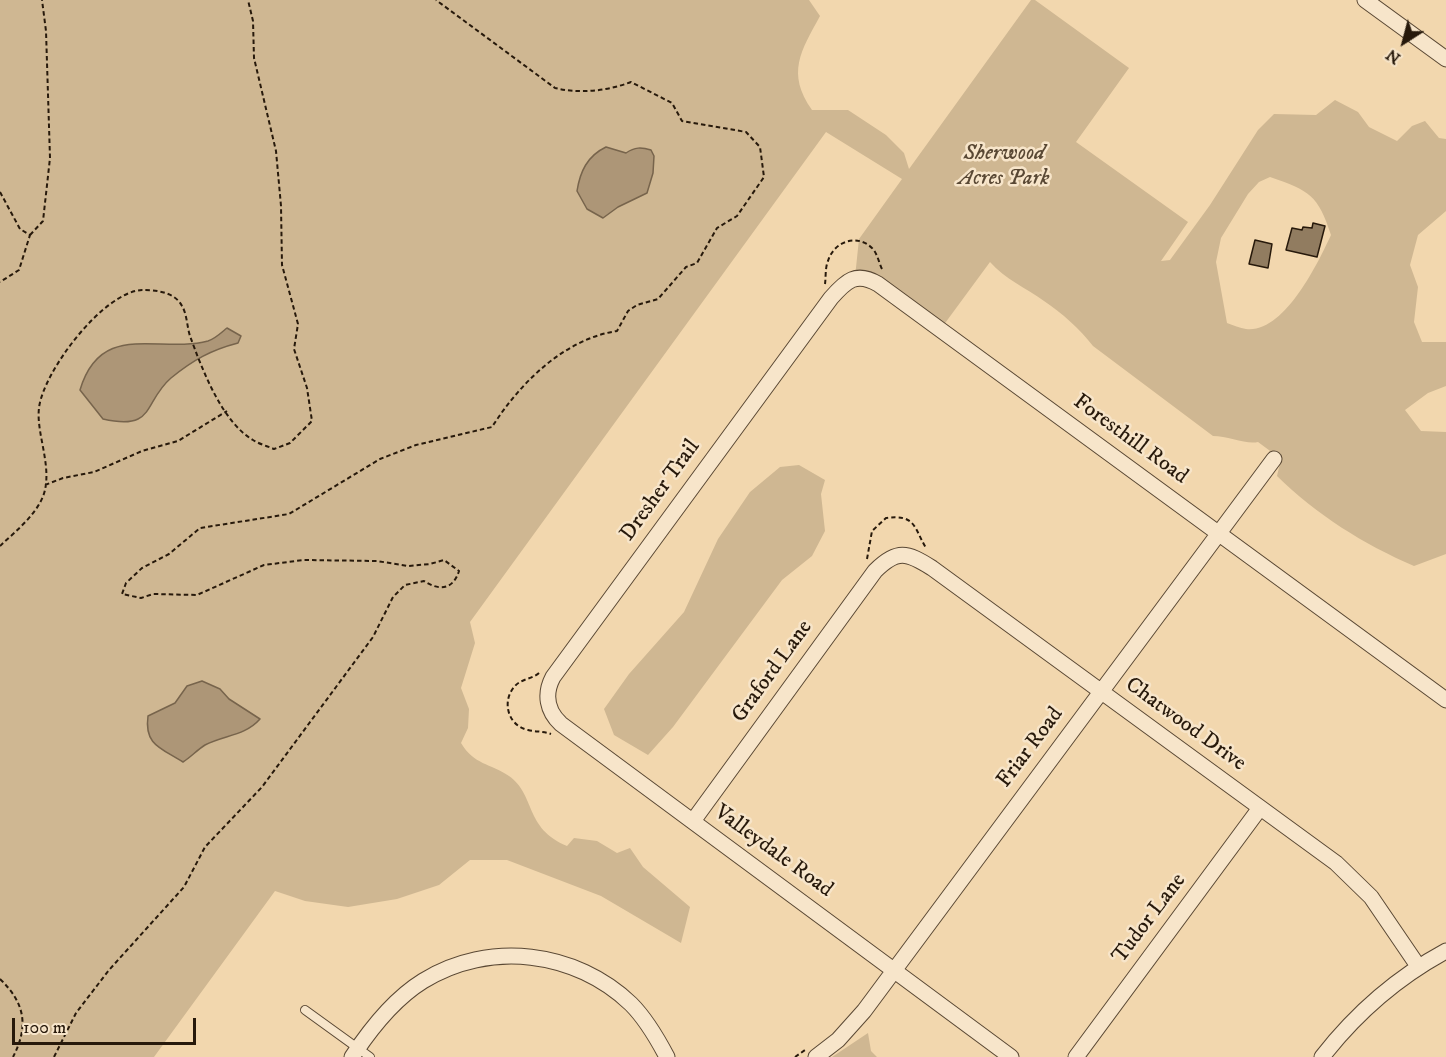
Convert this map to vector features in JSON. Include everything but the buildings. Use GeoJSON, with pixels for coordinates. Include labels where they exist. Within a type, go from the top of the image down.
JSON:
{"type":"FeatureCollection","features":[{"type":"Feature","properties":{"kind":"street"},"geometry":{"type":"LineString","coordinates":[[1365,0],[1446,59]]}},
{"type":"Feature","properties":{"kind":"street","name":"Foresthill Road"},"geometry":{"type":"LineString","coordinates":[[797,344],[831,298],[847,281],[855,277],[871,280],[1446,700]]}},
{"type":"Feature","properties":{"kind":"street","name":"Dresher Trail"},"geometry":{"type":"LineString","coordinates":[[562,665],[797,344]]}},
{"type":"Feature","properties":{"kind":"street","name":"Friar Road"},"geometry":{"type":"LineString","coordinates":[[812,1052],[850,1027],[1274,459]]}},
{"type":"Feature","properties":{"kind":"street","name":"Chatwood Drive"},"geometry":{"type":"LineString","coordinates":[[896,556],[915,557],[932,568],[1336,863],[1360,884],[1418,966]]}},
{"type":"Feature","properties":{"kind":"street","name":"Graford Lane"},"geometry":{"type":"LineString","coordinates":[[693,821],[875,571],[885,561],[896,556]]}},
{"type":"Feature","properties":{"kind":"street","name":"Valleydale Road"},"geometry":{"type":"LineString","coordinates":[[562,665],[550,683],[547,695],[549,708],[557,720],[1011,1057]]}},
{"type":"Feature","properties":{"kind":"street","name":"Tudor Lane"},"geometry":{"type":"LineString","coordinates":[[1076,1057],[1260,808]]}},
{"type":"Feature","properties":{"kind":"street"},"geometry":{"type":"LineString","coordinates":[[1322,1057],[1369,1004],[1418,966],[1446,951]]}},
{"type":"Feature","properties":{"kind":"street"},"geometry":{"type":"LineString","coordinates":[[360,1054],[402,996],[437,973],[470,960],[524,956],[558,962],[606,984],[640,1015],[667,1057]]}},
{"type":"Feature","properties":{"kind":"lane"},"geometry":{"type":"LineString","coordinates":[[305,1010],[360,1054]]}},
{"type":"Feature","properties":{"kind":"path"},"geometry":{"type":"LineString","coordinates":[[0,282],[19,270],[30,235],[43,221],[50,158],[46,30],[42,0]]}},
{"type":"Feature","properties":{"kind":"path"},"geometry":{"type":"LineString","coordinates":[[0,546],[35,511],[45,485],[46,462],[38,410],[43,389],[82,332],[105,308],[129,292],[143,290],[167,293],[182,305],[204,374],[239,429],[253,440],[274,449],[290,443],[312,422],[307,388],[294,350],[298,324],[282,265],[281,206],[276,151],[254,58],[253,21],[248,0]]}},
{"type":"Feature","properties":{"kind":"path"},"geometry":{"type":"LineString","coordinates":[[54,1057],[76,1014],[109,970],[184,887],[205,847],[262,787],[373,637],[393,597],[405,585],[423,581],[434,587],[448,587],[455,582],[459,571],[444,560],[408,566],[377,561],[304,560],[264,565],[197,595],[153,594],[141,598],[122,594],[126,582],[142,568],[169,554],[200,528],[290,514],[380,459],[416,445],[492,428],[513,398],[554,359],[581,340],[617,331],[628,311],[637,304],[658,299],[686,267],[697,263],[717,228],[737,216],[764,177],[760,147],[746,132],[682,121],[672,103],[631,82],[615,88],[574,93],[555,88],[436,0]]}},
{"type":"Feature","properties":{"kind":"path"},"geometry":{"type":"LineString","coordinates":[[0,192],[20,229],[30,235]]}},
{"type":"Feature","properties":{"kind":"path"},"geometry":{"type":"LineString","coordinates":[[822,290],[827,261],[836,247],[845,241],[855,240],[872,248],[884,273]]}},
{"type":"Feature","properties":{"kind":"path"},"geometry":{"type":"LineString","coordinates":[[45,485],[63,478],[94,472],[142,451],[178,441],[227,411]]}},
{"type":"Feature","properties":{"kind":"path"},"geometry":{"type":"LineString","coordinates":[[865,564],[872,531],[886,518],[904,518],[913,523],[930,553]]}},
{"type":"Feature","properties":{"kind":"path"},"geometry":{"type":"LineString","coordinates":[[542,671],[512,688],[507,708],[512,720],[520,727],[551,734]]}},
{"type":"Feature","properties":{"kind":"path"},"geometry":{"type":"LineString","coordinates":[[0,979],[16,998],[21,1011],[22,1039],[13,1057]]}},
{"type":"Feature","properties":{"kind":"path"},"geometry":{"type":"LineString","coordinates":[[795,1057],[812,1052]]}},
{"type":"Feature","properties":{"kind":"green space","name":"Sherwood Acres Park"},"geometry":{"type":"Polygon","coordinates":[[[0,0],[809,0],[820,16],[807,40],[799,62],[798,73],[804,97],[812,110],[848,110],[886,135],[904,153],[909,169],[1031,0],[1035,0],[1129,68],[1076,142],[1188,222],[1161,261],[1170,260],[1210,205],[1258,130],[1274,114],[1316,115],[1335,100],[1358,112],[1369,127],[1397,141],[1412,126],[1425,121],[1439,138],[1446,139],[1446,211],[1418,235],[1410,265],[1418,287],[1414,322],[1422,342],[1446,342],[1446,386],[1428,393],[1405,410],[1421,431],[1446,432],[1446,554],[1414,566],[1341,527],[1324,516],[1277,476],[1281,459],[1258,442],[1213,436],[1093,346],[1077,327],[990,262],[940,330],[855,277],[859,239],[902,179],[826,132],[470,622],[475,643],[461,688],[469,709],[468,728],[461,743],[471,756],[509,776],[517,784],[537,821],[553,839],[567,846],[574,838],[597,841],[617,853],[630,848],[643,867],[690,907],[681,943],[601,896],[507,860],[470,860],[439,885],[397,899],[348,907],[305,901],[275,891],[154,1057],[0,1057],[0,0]],[[1270,177],[1259,182],[1248,194],[1221,238],[1216,262],[1227,323],[1246,329],[1260,328],[1286,309],[1318,262],[1331,235],[1322,211],[1311,196],[1295,186],[1270,177]]]}},
{"type":"Feature","properties":{"kind":"green space"},"geometry":{"type":"Polygon","coordinates":[[[799,465],[825,480],[821,494],[825,531],[812,556],[782,580],[673,727],[648,755],[614,735],[604,709],[629,674],[684,612],[718,539],[750,492],[780,467],[799,465]]]}},
{"type":"Feature","properties":{"kind":"green space"},"geometry":{"type":"Polygon","coordinates":[[[868,1033],[871,1051],[877,1057],[832,1057],[868,1033]]]}},
{"type":"Feature","properties":{"kind":"shaded area"},"geometry":{"type":"Polygon","coordinates":[[[606,147],[626,153],[644,148],[651,150],[654,156],[653,173],[647,193],[618,207],[603,218],[587,209],[577,191],[580,177],[589,160],[606,147]]]}},
{"type":"Feature","properties":{"kind":"shaded area"},"geometry":{"type":"Polygon","coordinates":[[[227,328],[241,336],[238,343],[211,352],[171,378],[140,418],[120,422],[103,419],[80,390],[89,368],[102,355],[117,347],[133,344],[189,344],[208,341],[227,328]]]}},
{"type":"Feature","properties":{"kind":"shaded area"},"geometry":{"type":"Polygon","coordinates":[[[202,681],[220,689],[229,699],[260,719],[248,729],[205,745],[183,762],[161,749],[152,740],[147,726],[148,716],[175,703],[187,686],[202,681]]]}}]}
